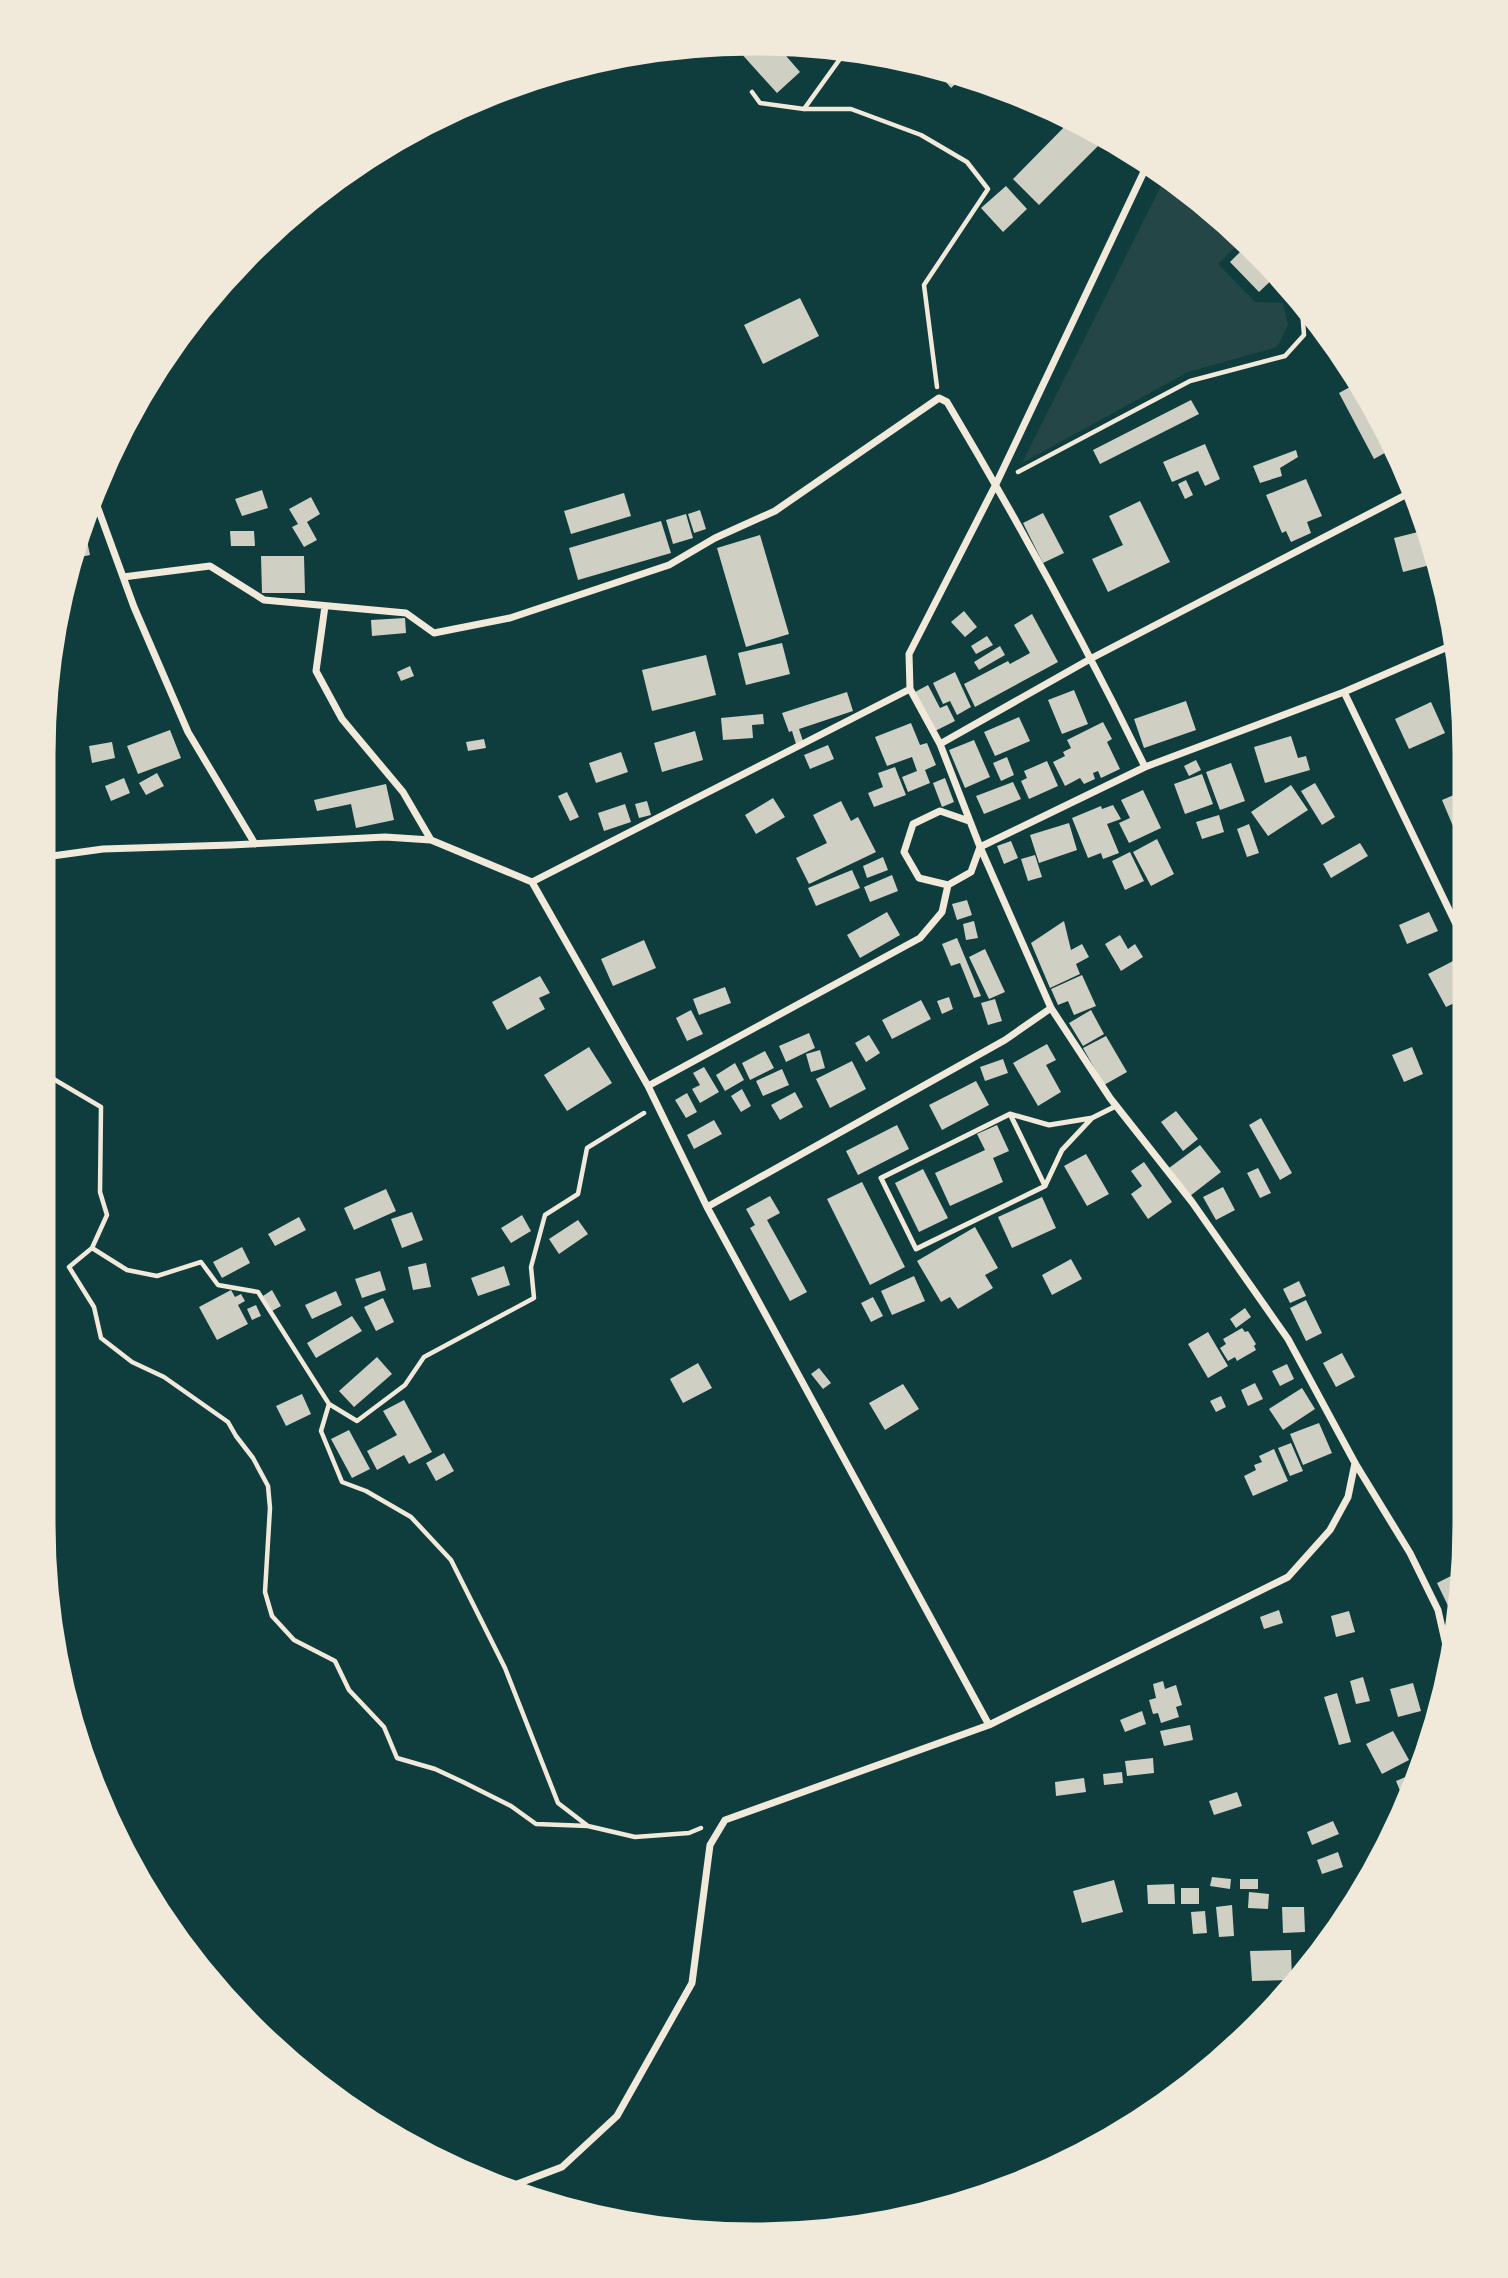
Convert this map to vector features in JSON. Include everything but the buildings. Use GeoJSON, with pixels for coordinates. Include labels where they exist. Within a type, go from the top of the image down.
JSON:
{"type":"FeatureCollection","features":[{"type":"Feature","properties":{"kind":"street"},"geometry":{"type":"LineString","coordinates":[[1145,169],[996,484],[909,654],[910,689],[940,744],[969,821],[1051,1008],[1116,1106],[1192,1202],[1288,1339],[1355,1463],[1410,1553],[1438,1610],[1446,1647]]}},
{"type":"Feature","properties":{"kind":"street"},"geometry":{"type":"LineString","coordinates":[[123,577],[211,565],[264,600],[406,613],[434,633],[510,618],[669,565],[715,538],[775,511],[939,398],[947,402],[996,484],[1092,658],[1145,767]]}},
{"type":"Feature","properties":{"kind":"street"},"geometry":{"type":"LineString","coordinates":[[940,744],[1092,658],[1407,494]]}},
{"type":"Feature","properties":{"kind":"street"},"geometry":{"type":"LineString","coordinates":[[97,505],[134,607],[188,732],[255,844]]}},
{"type":"Feature","properties":{"kind":"street"},"geometry":{"type":"LineString","coordinates":[[325,606],[316,671],[342,719],[403,792],[431,841]]}},
{"type":"Feature","properties":{"kind":"street"},"geometry":{"type":"LineString","coordinates":[[648,1086],[920,938],[942,912],[948,886],[971,872],[980,847],[1145,767],[1343,692],[1449,647]]}},
{"type":"Feature","properties":{"kind":"street"},"geometry":{"type":"LineString","coordinates":[[531,882],[910,689]]}},
{"type":"Feature","properties":{"kind":"street"},"geometry":{"type":"LineString","coordinates":[[1343,692],[1457,926]]}},
{"type":"Feature","properties":{"kind":"street"},"geometry":{"type":"LineString","coordinates":[[948,886],[919,878],[904,852],[913,824],[940,811],[969,821]]}},
{"type":"Feature","properties":{"kind":"street"},"geometry":{"type":"LineString","coordinates":[[51,856],[103,849],[385,837],[431,841],[531,882],[648,1086],[707,1207],[989,1726]]}},
{"type":"Feature","properties":{"kind":"street"},"geometry":{"type":"LineString","coordinates":[[707,1207],[1005,1040],[1051,1008]]}},
{"type":"Feature","properties":{"kind":"street"},"geometry":{"type":"LineString","coordinates":[[515,2185],[562,2167],[617,2116],[692,1983],[710,1845],[725,1820],[989,1726],[1288,1577],[1330,1530],[1348,1497],[1355,1463]]}},
{"type":"Feature","properties":{"kind":"lane"},"geometry":{"type":"LineString","coordinates":[[1092,1118],[1062,1150],[1045,1186],[916,1249],[881,1178],[1010,1114],[1049,1125],[1092,1118],[1116,1106]]}},
{"type":"Feature","properties":{"kind":"lane"},"geometry":{"type":"LineString","coordinates":[[1010,1114],[1045,1186]]}},
{"type":"Feature","properties":{"kind":"path"},"geometry":{"type":"LineString","coordinates":[[804,109],[842,57]]}},
{"type":"Feature","properties":{"kind":"path"},"geometry":{"type":"LineString","coordinates":[[752,92],[760,103],[804,109],[851,109],[921,135],[967,162],[988,189],[923,285],[939,398]]}},
{"type":"Feature","properties":{"kind":"path"},"geometry":{"type":"LineString","coordinates":[[996,484],[1189,381],[1284,356],[1304,335],[1302,314]]}},
{"type":"Feature","properties":{"kind":"path"},"geometry":{"type":"LineString","coordinates":[[51,1078],[101,1107],[100,1192],[107,1215],[92,1248],[69,1267],[94,1307],[101,1338],[132,1362],[164,1377],[228,1422],[253,1458],[268,1486],[270,1508],[265,1592],[272,1616],[294,1640],[335,1661],[349,1690],[384,1727],[397,1758],[435,1769],[463,1782],[511,1806],[536,1824],[588,1826],[635,1836],[689,1833],[725,1820]]}},
{"type":"Feature","properties":{"kind":"path"},"geometry":{"type":"LineString","coordinates":[[92,1248],[127,1270],[157,1276],[201,1262],[218,1285],[258,1292],[329,1404],[357,1421],[405,1385],[424,1357],[534,1298],[531,1267],[545,1215],[578,1194],[587,1148],[657,1105]]}},
{"type":"Feature","properties":{"kind":"path"},"geometry":{"type":"LineString","coordinates":[[329,1404],[321,1432],[342,1482],[366,1491],[411,1517],[451,1560],[505,1668],[558,1803],[588,1826]]}},
{"type":"Feature","properties":{"kind":"shaded area"},"geometry":{"type":"Polygon","coordinates":[[[1163,182],[1218,225],[1238,244],[1218,264],[1255,302],[1283,303],[1288,325],[1277,347],[1188,372],[1022,463],[1163,182]]]}}]}
